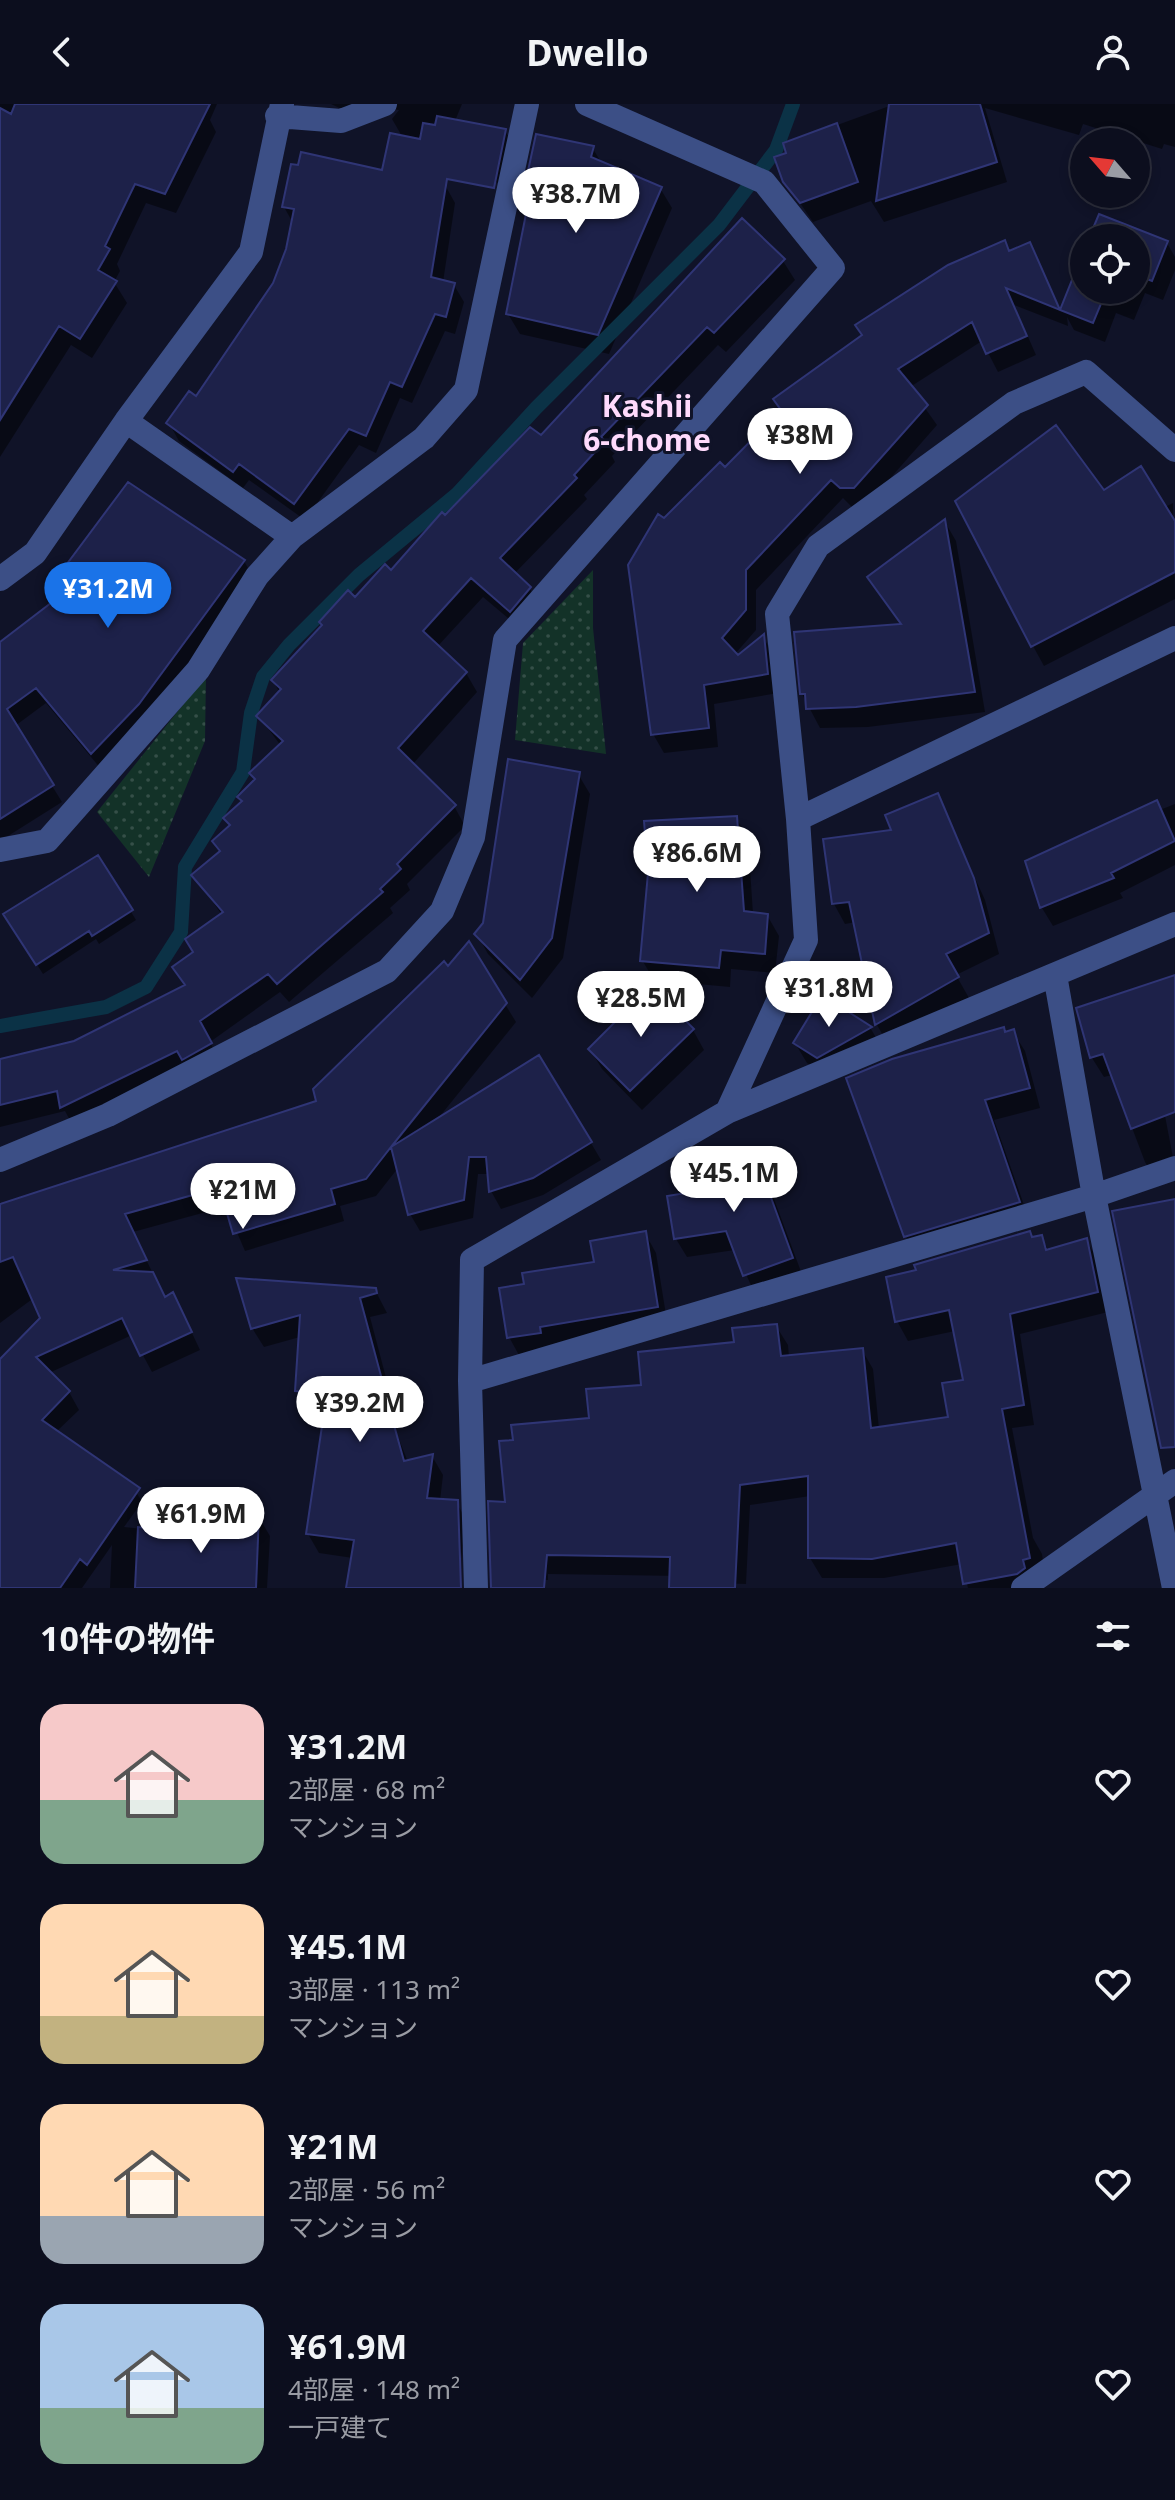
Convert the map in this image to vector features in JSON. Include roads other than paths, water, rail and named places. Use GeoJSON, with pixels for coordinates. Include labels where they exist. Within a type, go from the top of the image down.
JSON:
{"type":"FeatureCollection","features":[{"type":"Feature","properties":{"kind":"street"},"geometry":{"type":"LineString","coordinates":[[0,579],[35,553],[126,421],[251,252],[280,110],[341,121],[385,104]]}},
{"type":"Feature","properties":{"kind":"street"},"geometry":{"type":"LineString","coordinates":[[0,850],[47,841],[198,670],[257,576],[292,537],[424,438],[466,390],[527,104]]}},
{"type":"Feature","properties":{"kind":"street"},"geometry":{"type":"LineString","coordinates":[[0,1160],[108,1115],[387,971],[442,911],[473,837],[505,640],[833,268],[764,182],[587,104]]}},
{"type":"Feature","properties":{"kind":"street"},"geometry":{"type":"LineString","coordinates":[[727,1112],[806,940],[798,819],[777,614],[818,546],[1014,403],[1086,372],[1175,450]]}},
{"type":"Feature","properties":{"kind":"street"},"geometry":{"type":"LineString","coordinates":[[126,421],[292,537]]}},
{"type":"Feature","properties":{"kind":"street"},"geometry":{"type":"LineString","coordinates":[[798,819],[1175,638]]}},
{"type":"Feature","properties":{"kind":"street"},"geometry":{"type":"LineString","coordinates":[[479,1587],[470,1381],[472,1260],[727,1112],[1175,924]]}},
{"type":"Feature","properties":{"kind":"street"},"geometry":{"type":"LineString","coordinates":[[1055,975],[1094,1196],[1174,1588]]}},
{"type":"Feature","properties":{"kind":"street"},"geometry":{"type":"LineString","coordinates":[[470,1381],[1094,1196],[1175,1168]]}},
{"type":"Feature","properties":{"kind":"street"},"geometry":{"type":"LineString","coordinates":[[1023,1588],[1156,1498],[1175,1481]]}},
{"type":"Feature","properties":{"kind":"waterway"},"geometry":{"type":"LineString","coordinates":[[0,1026],[106,1007],[146,987],[181,932],[185,867],[243,772],[251,713],[263,677],[289,645],[359,575],[457,494],[536,408],[719,225],[776,150],[793,104]]}},
{"type":"Feature","properties":{"kind":"district","name":"Kashii 6-chome"},"geometry":{"type":"Point","coordinates":[647,424]}}]}
